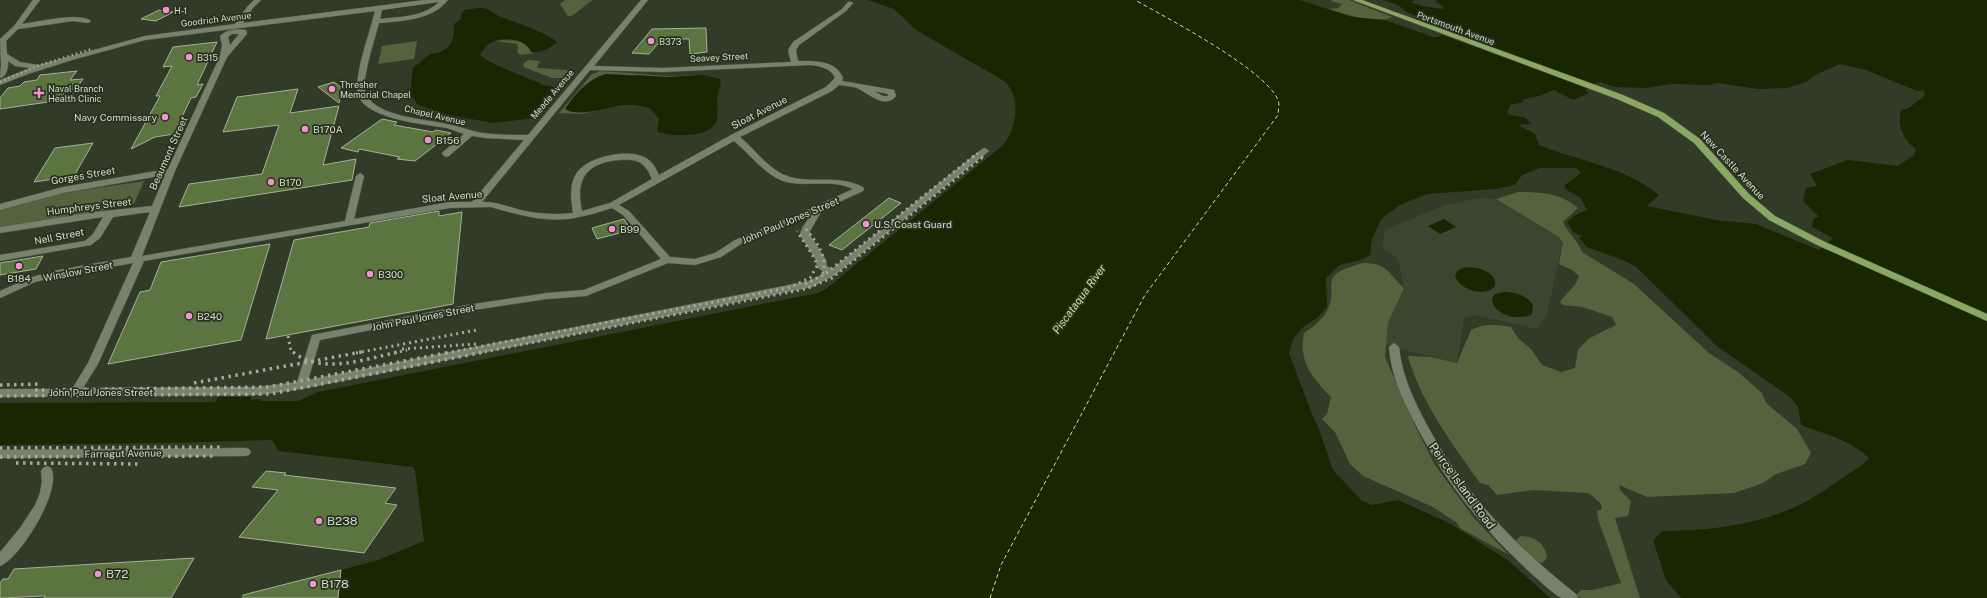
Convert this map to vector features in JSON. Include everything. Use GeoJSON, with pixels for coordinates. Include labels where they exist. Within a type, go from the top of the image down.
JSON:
{"type":"FeatureCollection","features":[{"type":"Feature","properties":{"kind":"main road","name":"Portsmouth Avenue"},"geometry":{"type":"LineString","coordinates":[[1356,0],[1505,55]]}},
{"type":"Feature","properties":{"kind":"main road","name":"New Castle Avenue"},"geometry":{"type":"LineString","coordinates":[[1505,55],[1642,106],[1678,126],[1697,141],[1757,206],[1772,218],[1820,243],[1987,318]]}},
{"type":"Feature","properties":{"kind":"street"},"geometry":{"type":"LineString","coordinates":[[0,76],[5,65],[2,40],[16,27],[37,0]]}},
{"type":"Feature","properties":{"kind":"street"},"geometry":{"type":"LineString","coordinates":[[238,25],[249,8],[258,0]]}},
{"type":"Feature","properties":{"kind":"street","name":"Goodrich Avenue"},"geometry":{"type":"LineString","coordinates":[[0,83],[40,67],[136,40],[238,25],[441,0]]}},
{"type":"Feature","properties":{"kind":"street"},"geometry":{"type":"LineString","coordinates":[[376,21],[418,15],[438,7],[445,0]]}},
{"type":"Feature","properties":{"kind":"street","name":"Meade Avenue"},"geometry":{"type":"LineString","coordinates":[[476,203],[645,0]]}},
{"type":"Feature","properties":{"kind":"street"},"geometry":{"type":"LineString","coordinates":[[794,64],[792,50],[796,44],[844,10],[850,3]]}},
{"type":"Feature","properties":{"kind":"street","name":"Chapel Avenue"},"geometry":{"type":"LineString","coordinates":[[379,8],[363,69],[361,94],[376,109],[389,114],[470,133],[486,136],[529,138]]}},
{"type":"Feature","properties":{"kind":"street"},"geometry":{"type":"LineString","coordinates":[[16,27],[73,19],[88,20]]}},
{"type":"Feature","properties":{"kind":"street"},"geometry":{"type":"LineString","coordinates":[[4,55],[18,64],[40,67]]}},
{"type":"Feature","properties":{"kind":"street","name":"Beaumont Street"},"geometry":{"type":"LineString","coordinates":[[75,392],[93,364],[137,259],[171,172],[224,56]]}},
{"type":"Feature","properties":{"kind":"street","name":"Seavey Street"},"geometry":{"type":"LineString","coordinates":[[588,68],[663,70],[817,63],[827,66],[838,73],[838,82]]}},
{"type":"Feature","properties":{"kind":"street"},"geometry":{"type":"LineString","coordinates":[[838,82],[862,88]]}},
{"type":"Feature","properties":{"kind":"street","name":"Sloat Avenue"},"geometry":{"type":"LineString","coordinates":[[137,259],[439,207],[476,203],[498,205],[516,212],[536,216],[561,217],[578,215],[613,205],[734,137],[829,89],[838,82]]}},
{"type":"Feature","properties":{"kind":"street"},"geometry":{"type":"LineString","coordinates":[[446,154],[470,133]]}},
{"type":"Feature","properties":{"kind":"street","name":"John Paul Jones Street"},"geometry":{"type":"LineString","coordinates":[[0,393],[258,391],[301,385],[316,337],[467,308],[528,298],[586,293],[667,260],[695,262],[718,256],[738,242],[818,209],[860,189],[846,183],[786,179],[764,165],[734,137]]}},
{"type":"Feature","properties":{"kind":"street"},"geometry":{"type":"LineString","coordinates":[[301,385],[815,284],[832,273],[985,151]]}},
{"type":"Feature","properties":{"kind":"street"},"geometry":{"type":"LineString","coordinates":[[578,215],[574,201],[575,185],[581,174],[590,164],[598,160],[621,157],[641,159],[648,164],[657,180]]}},
{"type":"Feature","properties":{"kind":"street","name":"Gorges Street"},"geometry":{"type":"LineString","coordinates":[[0,207],[36,196],[68,189],[171,172]]}},
{"type":"Feature","properties":{"kind":"street"},"geometry":{"type":"LineString","coordinates":[[349,222],[360,176]]}},
{"type":"Feature","properties":{"kind":"street"},"geometry":{"type":"LineString","coordinates":[[613,205],[626,213],[667,260]]}},
{"type":"Feature","properties":{"kind":"street","name":"Humphreys Street"},"geometry":{"type":"LineString","coordinates":[[0,230],[95,215],[109,215],[156,208]]}},
{"type":"Feature","properties":{"kind":"street"},"geometry":{"type":"LineString","coordinates":[[818,209],[817,215],[807,228],[806,235],[820,260],[822,267],[832,273]]}},
{"type":"Feature","properties":{"kind":"street","name":"Nell Street"},"geometry":{"type":"LineString","coordinates":[[0,258],[88,243],[97,236],[109,215]]}},
{"type":"Feature","properties":{"kind":"street","name":"Winslow Street"},"geometry":{"type":"LineString","coordinates":[[0,295],[43,276],[137,259]]}},
{"type":"Feature","properties":{"kind":"street","name":"Peirce Island Road"},"geometry":{"type":"LineString","coordinates":[[1394,347],[1396,368],[1404,393],[1431,444],[1453,478],[1493,530],[1531,566],[1571,598]]}},
{"type":"Feature","properties":{"kind":"street","name":"Farragut Avenue"},"geometry":{"type":"LineString","coordinates":[[0,454],[245,452]]}},
{"type":"Feature","properties":{"kind":"street"},"geometry":{"type":"LineString","coordinates":[[0,562],[22,534],[41,505],[47,488],[47,471]]}},
{"type":"Feature","properties":{"kind":"shaded area"},"geometry":{"type":"Polygon","coordinates":[[[565,0],[594,0],[572,16],[568,16],[560,4],[565,0]]]}},
{"type":"Feature","properties":{"kind":"shaded area"},"geometry":{"type":"Polygon","coordinates":[[[1349,0],[1392,17],[1378,20],[1360,18],[1329,9],[1338,8],[1342,4],[1330,1],[1349,0]]]}},
{"type":"Feature","properties":{"kind":"shaded area"},"geometry":{"type":"Polygon","coordinates":[[[503,40],[523,43],[531,52],[536,53],[520,55],[517,52],[517,44],[495,41],[503,40]]]}},
{"type":"Feature","properties":{"kind":"shaded area"},"geometry":{"type":"Polygon","coordinates":[[[417,41],[414,59],[378,64],[382,46],[417,41]]]}},
{"type":"Feature","properties":{"kind":"shaded area"},"geometry":{"type":"Polygon","coordinates":[[[528,60],[540,61],[537,67],[539,68],[567,70],[569,72],[564,78],[552,78],[523,67],[524,63],[528,60]]]}},
{"type":"Feature","properties":{"kind":"shaded area"},"geometry":{"type":"Polygon","coordinates":[[[601,71],[669,76],[703,75],[668,77],[639,75],[581,91],[575,96],[574,112],[597,111],[580,114],[559,113],[592,74],[601,71]]]}},
{"type":"Feature","properties":{"kind":"shaded area"},"geometry":{"type":"Polygon","coordinates":[[[144,181],[134,204],[55,220],[0,227],[0,210],[49,195],[144,181]]]}},
{"type":"Feature","properties":{"kind":"shaded area"},"geometry":{"type":"Polygon","coordinates":[[[1518,192],[1550,194],[1565,199],[1578,208],[1563,222],[1582,252],[1634,284],[1709,353],[1738,372],[1762,393],[1766,403],[1797,429],[1811,453],[1805,464],[1776,474],[1763,483],[1734,493],[1647,497],[1619,485],[1620,490],[1631,501],[1628,516],[1615,518],[1640,598],[1581,598],[1576,595],[1581,590],[1593,590],[1621,583],[1598,519],[1597,511],[1602,509],[1601,504],[1589,493],[1533,490],[1497,495],[1488,485],[1480,483],[1438,422],[1420,389],[1408,356],[1431,357],[1457,363],[1471,330],[1486,325],[1500,325],[1511,327],[1518,338],[1531,349],[1542,365],[1561,372],[1575,368],[1578,350],[1588,339],[1616,325],[1612,317],[1582,307],[1563,305],[1560,302],[1573,287],[1579,276],[1572,270],[1559,264],[1563,243],[1559,237],[1496,199],[1518,192]]]}},
{"type":"Feature","properties":{"kind":"shaded area"},"geometry":{"type":"Polygon","coordinates":[[[1480,198],[1496,199],[1559,237],[1563,243],[1547,314],[1537,329],[1475,315],[1464,318],[1457,363],[1385,345],[1388,323],[1404,288],[1398,259],[1382,247],[1385,230],[1445,205],[1480,198]]]}},
{"type":"Feature","properties":{"kind":"shaded area"},"geometry":{"type":"Polygon","coordinates":[[[1362,263],[1371,263],[1383,267],[1404,288],[1388,323],[1385,357],[1416,428],[1435,465],[1474,518],[1509,555],[1460,528],[1457,523],[1433,507],[1363,476],[1350,464],[1335,432],[1322,419],[1327,414],[1331,397],[1318,383],[1305,361],[1303,352],[1304,333],[1316,324],[1326,312],[1331,299],[1331,284],[1333,277],[1342,270],[1362,263]]]}},
{"type":"Feature","properties":{"kind":"shaded area"},"geometry":{"type":"Polygon","coordinates":[[[1521,536],[1535,539],[1542,545],[1547,558],[1542,563],[1536,561],[1515,541],[1521,536]]]}},
{"type":"Feature","properties":{"kind":"water","name":"Piscataqua River"},"geometry":{"type":"Polygon","coordinates":[[[867,0],[1300,0],[1352,17],[1385,20],[1433,37],[1438,37],[1451,30],[1448,26],[1408,13],[1398,5],[1383,0],[1415,0],[1411,2],[1422,6],[1442,9],[1444,7],[1437,3],[1436,0],[1987,0],[1987,598],[1681,598],[1666,580],[1653,540],[1662,531],[1716,528],[1752,522],[1787,511],[1825,490],[1862,465],[1869,458],[1845,442],[1801,425],[1798,407],[1790,397],[1718,347],[1635,266],[1587,247],[1579,238],[1582,236],[1573,232],[1567,222],[1575,215],[1587,210],[1581,198],[1565,189],[1565,185],[1581,173],[1576,168],[1540,168],[1522,175],[1515,185],[1496,189],[1427,194],[1400,205],[1382,218],[1372,239],[1370,255],[1361,260],[1340,265],[1326,278],[1327,307],[1317,318],[1302,328],[1293,339],[1289,353],[1319,429],[1333,470],[1362,501],[1372,505],[1398,500],[1451,524],[1509,561],[1550,598],[338,598],[341,570],[378,560],[424,541],[415,471],[413,467],[279,451],[272,440],[0,445],[0,403],[215,402],[218,397],[252,397],[250,400],[261,399],[260,401],[298,401],[318,392],[818,293],[826,289],[1001,147],[1011,132],[1014,123],[1015,104],[1013,95],[1010,87],[1004,81],[916,30],[894,9],[867,0]],[[1840,64],[1815,75],[1806,82],[1787,88],[1758,89],[1718,83],[1708,85],[1671,84],[1646,88],[1613,87],[1601,82],[1595,83],[1585,90],[1589,93],[1573,100],[1554,90],[1539,96],[1521,100],[1524,102],[1510,105],[1507,114],[1526,118],[1531,124],[1518,125],[1535,134],[1539,145],[1617,171],[1646,185],[1659,195],[1647,206],[1716,220],[1756,224],[1819,250],[1833,238],[1812,227],[1814,218],[1819,217],[1803,201],[1806,188],[1817,186],[1810,174],[1848,160],[1898,166],[1914,155],[1916,149],[1904,137],[1900,116],[1901,110],[1909,108],[1925,95],[1924,90],[1917,91],[1866,70],[1840,64]]]}},
{"type":"Feature","properties":{"kind":"water"},"geometry":{"type":"Polygon","coordinates":[[[478,8],[486,9],[499,16],[537,31],[557,42],[545,50],[531,52],[524,44],[520,42],[502,39],[490,43],[480,54],[497,65],[542,85],[559,88],[560,90],[544,111],[535,118],[493,123],[449,115],[418,105],[410,94],[413,67],[429,55],[445,50],[451,44],[454,24],[461,19],[461,14],[465,10],[478,8]]]}},
{"type":"Feature","properties":{"kind":"water"},"geometry":{"type":"Polygon","coordinates":[[[606,74],[668,77],[703,75],[720,79],[717,97],[718,113],[716,122],[706,131],[698,134],[672,135],[658,132],[657,128],[659,119],[650,108],[636,105],[626,105],[585,112],[570,111],[565,109],[582,88],[594,79],[606,74]]]}},
{"type":"Feature","properties":{"kind":"water"},"geometry":{"type":"Polygon","coordinates":[[[1444,219],[1456,227],[1440,234],[1428,226],[1444,219]]]}},
{"type":"Feature","properties":{"kind":"water"},"geometry":{"type":"Polygon","coordinates":[[[1462,268],[1484,270],[1492,276],[1495,281],[1495,286],[1491,290],[1480,292],[1462,286],[1455,277],[1457,271],[1462,268]]]}},
{"type":"Feature","properties":{"kind":"water"},"geometry":{"type":"Polygon","coordinates":[[[1503,292],[1516,293],[1524,296],[1533,305],[1532,314],[1514,317],[1508,316],[1497,310],[1492,299],[1495,294],[1503,292]]]}},
{"type":"Feature","properties":{"kind":"pier"},"geometry":{"type":"Polygon","coordinates":[[[1446,31],[1596,85],[1590,89],[1439,34],[1446,31]]]}},
{"type":"Feature","properties":{"kind":"building"},"geometry":{"type":"Polygon","coordinates":[[[159,10],[173,12],[156,21],[141,19],[159,10]]]}},
{"type":"Feature","properties":{"kind":"building","name":"B373"},"geometry":{"type":"Polygon","coordinates":[[[706,28],[707,52],[690,54],[689,39],[662,39],[649,54],[632,53],[652,29],[706,28]]]}},
{"type":"Feature","properties":{"kind":"building"},"geometry":{"type":"Polygon","coordinates":[[[217,42],[197,85],[203,84],[196,97],[191,98],[174,134],[155,137],[131,149],[160,96],[156,96],[172,66],[163,67],[173,47],[217,42]]]}},
{"type":"Feature","properties":{"kind":"building","name":"Naval Branch Health Clinic"},"geometry":{"type":"Polygon","coordinates":[[[77,71],[70,80],[83,79],[69,99],[0,109],[0,98],[8,88],[20,86],[24,82],[37,80],[40,75],[77,71]]]}},
{"type":"Feature","properties":{"kind":"building","name":"Thresher Memorial Chapel"},"geometry":{"type":"Polygon","coordinates":[[[334,82],[343,89],[339,103],[318,87],[334,82]]]}},
{"type":"Feature","properties":{"kind":"building","name":"B170A"},"geometry":{"type":"Polygon","coordinates":[[[298,89],[290,113],[339,106],[323,165],[356,159],[352,180],[179,207],[189,184],[262,174],[279,125],[223,132],[237,97],[298,89]]]}},
{"type":"Feature","properties":{"kind":"building","name":"B156"},"geometry":{"type":"Polygon","coordinates":[[[382,119],[397,122],[394,125],[433,132],[436,130],[451,133],[415,161],[397,159],[400,157],[359,149],[358,152],[341,148],[382,119]]]}},
{"type":"Feature","properties":{"kind":"building"},"geometry":{"type":"Polygon","coordinates":[[[93,143],[74,176],[34,182],[55,148],[93,143]]]}},
{"type":"Feature","properties":{"kind":"building","name":"U.S. Coast Guard"},"geometry":{"type":"Polygon","coordinates":[[[889,198],[901,203],[842,250],[829,245],[889,198]]]}},
{"type":"Feature","properties":{"kind":"building","name":"B300"},"geometry":{"type":"Polygon","coordinates":[[[439,211],[439,216],[462,212],[453,304],[266,339],[294,240],[369,227],[370,223],[439,211]]]}},
{"type":"Feature","properties":{"kind":"building","name":"B99"},"geometry":{"type":"Polygon","coordinates":[[[624,219],[631,230],[597,239],[592,228],[624,219]]]}},
{"type":"Feature","properties":{"kind":"building","name":"B240"},"geometry":{"type":"Polygon","coordinates":[[[270,244],[241,340],[108,364],[140,292],[150,290],[161,262],[270,244]]]}},
{"type":"Feature","properties":{"kind":"building","name":"B184"},"geometry":{"type":"Polygon","coordinates":[[[43,256],[36,269],[0,275],[0,263],[43,256]]]}},
{"type":"Feature","properties":{"kind":"building","name":"B238"},"geometry":{"type":"Polygon","coordinates":[[[266,471],[286,473],[284,475],[396,488],[385,503],[397,505],[364,553],[239,537],[278,490],[252,487],[266,471]]]}},
{"type":"Feature","properties":{"kind":"building","name":"B72"},"geometry":{"type":"Polygon","coordinates":[[[194,558],[171,598],[44,598],[45,596],[0,598],[0,583],[3,579],[8,579],[14,569],[194,558]]]}},
{"type":"Feature","properties":{"kind":"building","name":"B178"},"geometry":{"type":"Polygon","coordinates":[[[341,570],[338,598],[243,598],[243,595],[341,570]]]}},
{"type":"Feature","properties":{"kind":"ferry route"},"geometry":{"type":"LineString","coordinates":[[990,598],[1001,565],[1145,295],[1278,115],[1278,100],[1269,88],[1255,74],[1214,45],[1135,0]]}},
{"type":"Feature","properties":{"kind":"railway"},"geometry":{"type":"LineString","coordinates":[[0,82],[37,66],[92,49]]}},
{"type":"Feature","properties":{"kind":"railway"},"geometry":{"type":"LineString","coordinates":[[973,157],[978,153]]}},
{"type":"Feature","properties":{"kind":"railway"},"geometry":{"type":"LineString","coordinates":[[822,275],[974,156]]}},
{"type":"Feature","properties":{"kind":"railway"},"geometry":{"type":"LineString","coordinates":[[479,353],[806,289],[832,278],[984,156]]}},
{"type":"Feature","properties":{"kind":"railway"},"geometry":{"type":"LineString","coordinates":[[806,229],[818,245],[823,256],[824,269],[822,275]]}},
{"type":"Feature","properties":{"kind":"railway"},"geometry":{"type":"LineString","coordinates":[[788,288],[810,278],[817,266],[815,259],[797,231]]}},
{"type":"Feature","properties":{"kind":"railway"},"geometry":{"type":"LineString","coordinates":[[805,284],[822,275]]}},
{"type":"Feature","properties":{"kind":"railway"},"geometry":{"type":"LineString","coordinates":[[446,353],[787,288]]}},
{"type":"Feature","properties":{"kind":"railway"},"geometry":{"type":"LineString","coordinates":[[356,353],[477,330]]}},
{"type":"Feature","properties":{"kind":"railway"},"geometry":{"type":"LineString","coordinates":[[288,336],[291,351],[294,353]]}},
{"type":"Feature","properties":{"kind":"railway"},"geometry":{"type":"LineString","coordinates":[[402,349],[476,344]]}},
{"type":"Feature","properties":{"kind":"railway"},"geometry":{"type":"LineString","coordinates":[[394,353],[407,350]]}},
{"type":"Feature","properties":{"kind":"railway"},"geometry":{"type":"LineString","coordinates":[[293,352],[304,359],[312,361]]}},
{"type":"Feature","properties":{"kind":"railway"},"geometry":{"type":"LineString","coordinates":[[312,361],[362,352]]}},
{"type":"Feature","properties":{"kind":"railway"},"geometry":{"type":"LineString","coordinates":[[312,361],[330,364],[344,363],[398,352]]}},
{"type":"Feature","properties":{"kind":"railway"},"geometry":{"type":"LineString","coordinates":[[35,390],[268,387],[451,352]]}},
{"type":"Feature","properties":{"kind":"railway"},"geometry":{"type":"LineString","coordinates":[[0,396],[270,394],[484,352]]}},
{"type":"Feature","properties":{"kind":"railway"},"geometry":{"type":"LineString","coordinates":[[194,383],[312,361]]}},
{"type":"Feature","properties":{"kind":"railway"},"geometry":{"type":"LineString","coordinates":[[0,385],[42,384]]}},
{"type":"Feature","properties":{"kind":"railway"},"geometry":{"type":"LineString","coordinates":[[0,448],[222,447]]}},
{"type":"Feature","properties":{"kind":"railway"},"geometry":{"type":"LineString","coordinates":[[0,457],[216,456]]}},
{"type":"Feature","properties":{"kind":"railway"},"geometry":{"type":"LineString","coordinates":[[16,463],[142,464]]}},
{"type":"Feature","properties":{"kind":"place","name":"H-1"},"geometry":{"type":"Point","coordinates":[166,10]}},
{"type":"Feature","properties":{"kind":"place","name":"B373"},"geometry":{"type":"Point","coordinates":[651,41]}},
{"type":"Feature","properties":{"kind":"place","name":"B315"},"geometry":{"type":"Point","coordinates":[189,57]}},
{"type":"Feature","properties":{"kind":"place","name":"Thresher Memorial Chapel"},"geometry":{"type":"Point","coordinates":[332,89]}},
{"type":"Feature","properties":{"kind":"place","name":"Naval Branch Health Clinic"},"geometry":{"type":"Point","coordinates":[39,93]}},
{"type":"Feature","properties":{"kind":"place","name":"Navy Commissary"},"geometry":{"type":"Point","coordinates":[165,117]}},
{"type":"Feature","properties":{"kind":"place","name":"B170A"},"geometry":{"type":"Point","coordinates":[305,129]}},
{"type":"Feature","properties":{"kind":"place","name":"B156"},"geometry":{"type":"Point","coordinates":[428,140]}},
{"type":"Feature","properties":{"kind":"place","name":"B170"},"geometry":{"type":"Point","coordinates":[271,182]}},
{"type":"Feature","properties":{"kind":"place","name":"U.S. Coast Guard"},"geometry":{"type":"Point","coordinates":[866,224]}},
{"type":"Feature","properties":{"kind":"place","name":"B99"},"geometry":{"type":"Point","coordinates":[612,229]}},
{"type":"Feature","properties":{"kind":"place","name":"B184"},"geometry":{"type":"Point","coordinates":[19,266]}},
{"type":"Feature","properties":{"kind":"place","name":"B300"},"geometry":{"type":"Point","coordinates":[370,274]}},
{"type":"Feature","properties":{"kind":"place","name":"B240"},"geometry":{"type":"Point","coordinates":[189,316]}},
{"type":"Feature","properties":{"kind":"place","name":"B238"},"geometry":{"type":"Point","coordinates":[319,521]}},
{"type":"Feature","properties":{"kind":"place","name":"B72"},"geometry":{"type":"Point","coordinates":[98,574]}},
{"type":"Feature","properties":{"kind":"place","name":"B178"},"geometry":{"type":"Point","coordinates":[313,584]}}]}
